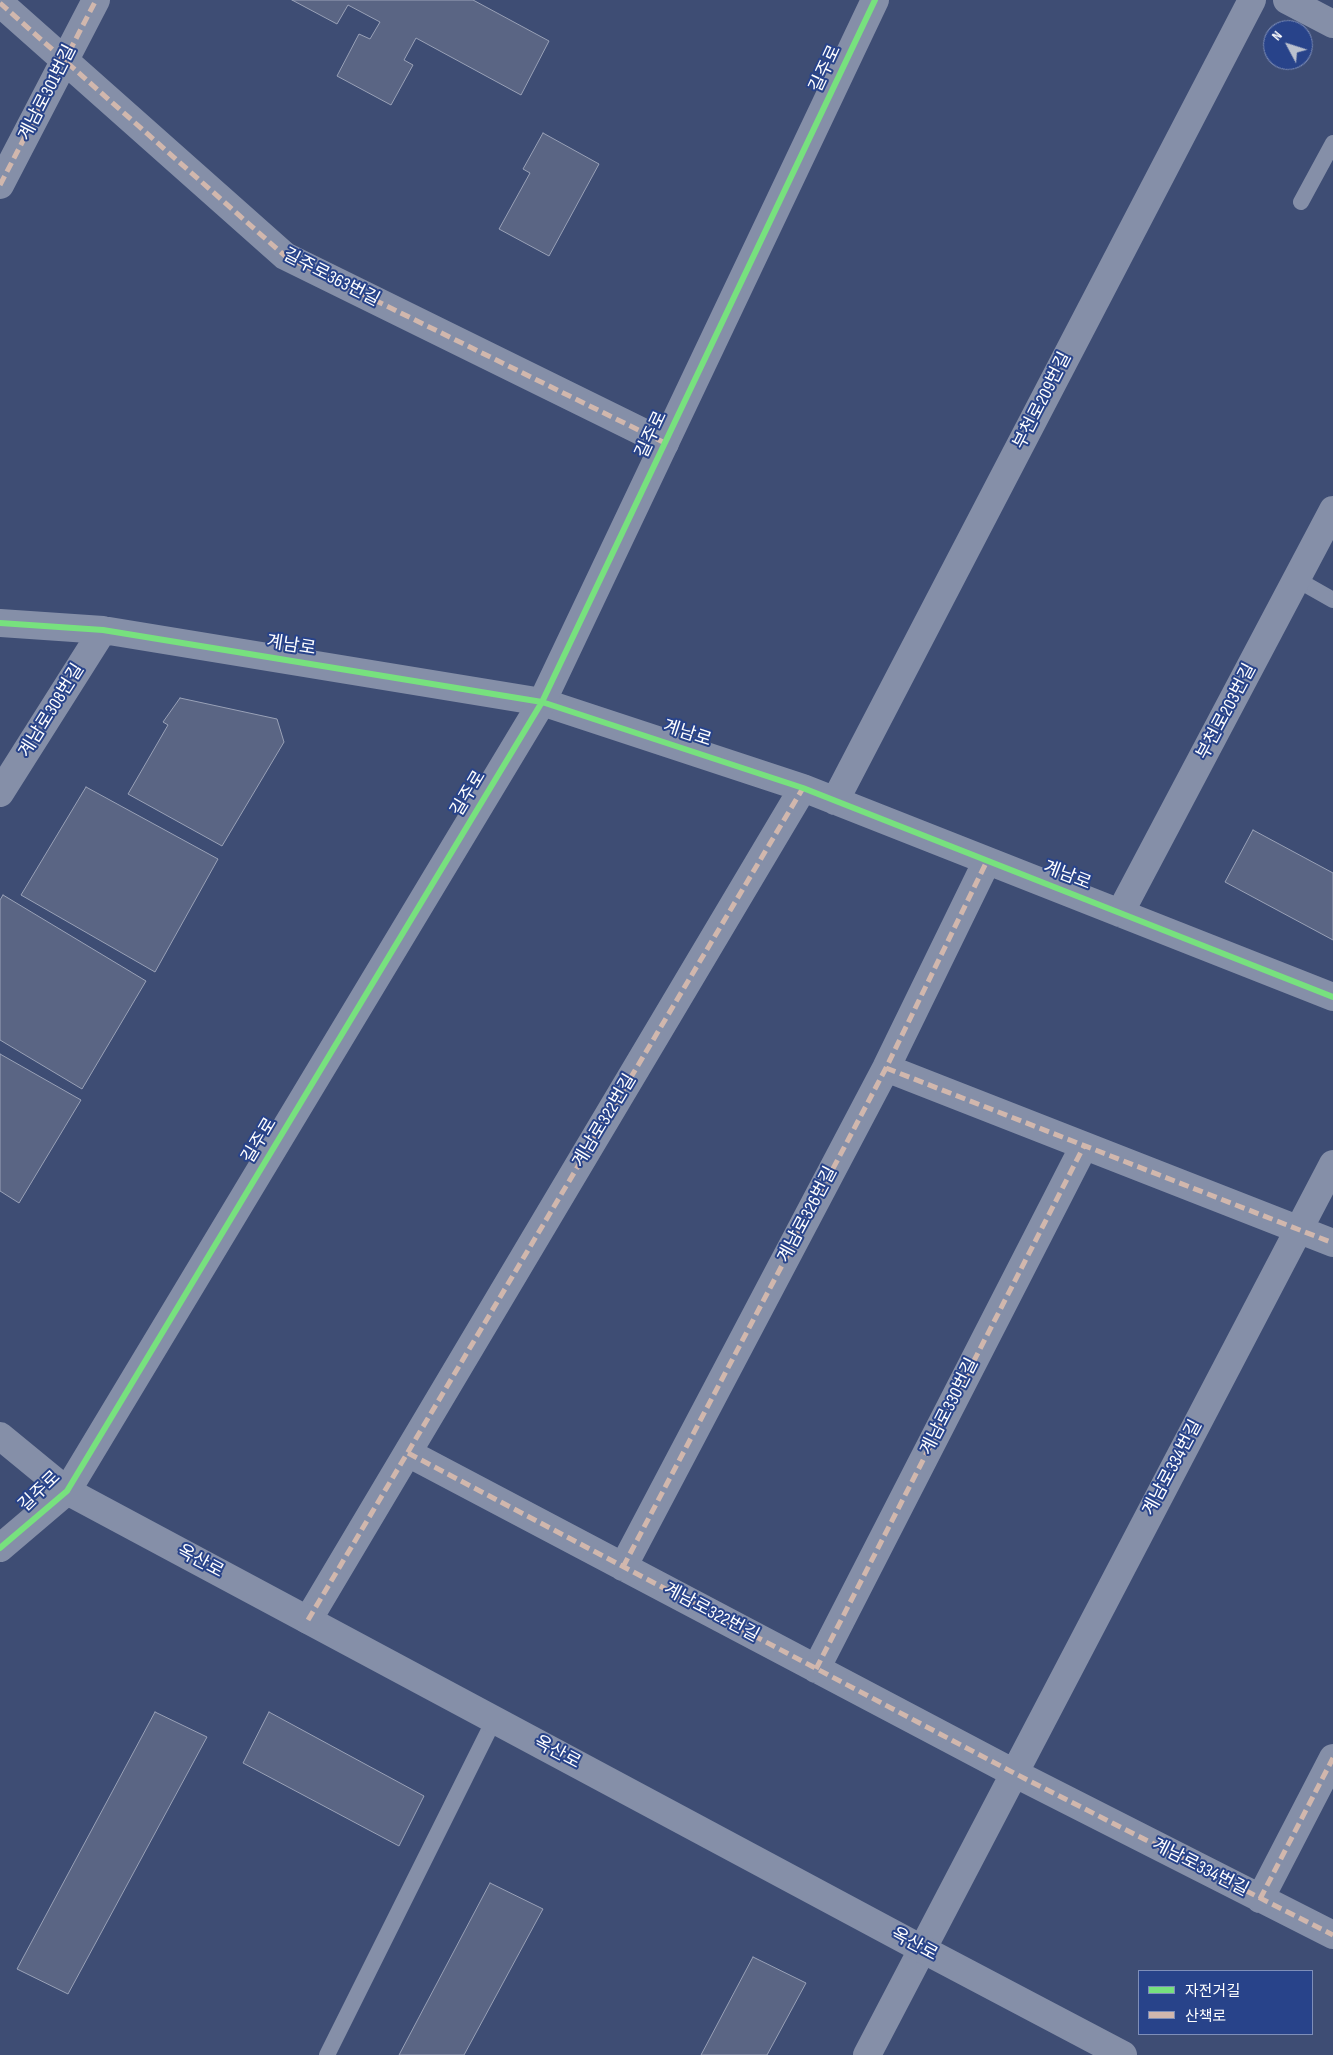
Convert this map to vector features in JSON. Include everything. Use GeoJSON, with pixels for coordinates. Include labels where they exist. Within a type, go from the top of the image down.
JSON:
{"type":"FeatureCollection","features":[{"type":"Feature","properties":{"kind":"street","name":"계남로301번길"},"geometry":{"type":"LineString","coordinates":[[0,185],[96,0]]}},
{"type":"Feature","properties":{"kind":"street","name":"길주로"},"geometry":{"type":"LineString","coordinates":[[0,1548],[67,1491],[542,702],[875,0]]}},
{"type":"Feature","properties":{"kind":"street","name":"부천로209번길"},"geometry":{"type":"LineString","coordinates":[[835,801],[1252,0]]}},
{"type":"Feature","properties":{"kind":"street"},"geometry":{"type":"LineString","coordinates":[[1287,0],[1333,24]]}},
{"type":"Feature","properties":{"kind":"street","name":"길주로363번길"},"geometry":{"type":"LineString","coordinates":[[0,3],[285,256],[665,443]]}},
{"type":"Feature","properties":{"kind":"street","name":"부천로203번길"},"geometry":{"type":"LineString","coordinates":[[1120,913],[1333,510]]}},
{"type":"Feature","properties":{"kind":"street","name":"계남로"},"geometry":{"type":"LineString","coordinates":[[0,623],[103,630],[542,702],[803,788],[1333,997]]}},
{"type":"Feature","properties":{"kind":"street","name":"계남로308번길"},"geometry":{"type":"LineString","coordinates":[[0,793],[103,630]]}},
{"type":"Feature","properties":{"kind":"street","name":"계남로322번길"},"geometry":{"type":"LineString","coordinates":[[308,1620],[803,788]]}},
{"type":"Feature","properties":{"kind":"street","name":"계남로326번길"},"geometry":{"type":"LineString","coordinates":[[623,1567],[886,1068],[987,861]]}},
{"type":"Feature","properties":{"kind":"street"},"geometry":{"type":"LineString","coordinates":[[886,1068],[1333,1243]]}},
{"type":"Feature","properties":{"kind":"street","name":"계남로330번길"},"geometry":{"type":"LineString","coordinates":[[816,1669],[1084,1146]]}},
{"type":"Feature","properties":{"kind":"street","name":"계남로334번길"},"geometry":{"type":"LineString","coordinates":[[867,2055],[1333,1164]]}},
{"type":"Feature","properties":{"kind":"street","name":"옥산로"},"geometry":{"type":"LineString","coordinates":[[0,1436],[67,1491],[1123,2055]]}},
{"type":"Feature","properties":{"kind":"street","name":"계남로322번길"},"geometry":{"type":"LineString","coordinates":[[408,1453],[1014,1773]]}},
{"type":"Feature","properties":{"kind":"street"},"geometry":{"type":"LineString","coordinates":[[1260,1899],[1333,1758]]}},
{"type":"Feature","properties":{"kind":"street","name":"계남로334번길"},"geometry":{"type":"LineString","coordinates":[[1014,1773],[1333,1935]]}},
{"type":"Feature","properties":{"kind":"lane"},"geometry":{"type":"LineString","coordinates":[[1302,202],[1333,143]]}},
{"type":"Feature","properties":{"kind":"lane"},"geometry":{"type":"LineString","coordinates":[[1296,580],[1333,600]]}},
{"type":"Feature","properties":{"kind":"lane"},"geometry":{"type":"LineString","coordinates":[[327,2055],[494,1720]]}},
{"type":"Feature","properties":{"kind":"building"},"geometry":{"type":"Polygon","coordinates":[[[292,0],[473,0],[549,41],[521,95],[416,38],[404,60],[413,65],[391,105],[337,76],[359,34],[370,39],[380,22],[348,5],[337,24],[292,0]]]}},
{"type":"Feature","properties":{"kind":"building"},"geometry":{"type":"Polygon","coordinates":[[[543,133],[599,164],[549,256],[499,229],[530,173],[523,169],[543,133]]]}},
{"type":"Feature","properties":{"kind":"building"},"geometry":{"type":"Polygon","coordinates":[[[180,698],[277,719],[284,742],[222,846],[128,794],[168,725],[163,722],[180,698]]]}},
{"type":"Feature","properties":{"kind":"building"},"geometry":{"type":"Polygon","coordinates":[[[86,787],[218,859],[155,972],[21,895],[86,787]]]}},
{"type":"Feature","properties":{"kind":"building"},"geometry":{"type":"Polygon","coordinates":[[[1253,830],[1333,873],[1333,940],[1225,882],[1253,830]]]}},
{"type":"Feature","properties":{"kind":"building"},"geometry":{"type":"Polygon","coordinates":[[[3,895],[146,981],[82,1089],[0,1040],[0,900],[3,895]]]}},
{"type":"Feature","properties":{"kind":"building"},"geometry":{"type":"Polygon","coordinates":[[[0,1054],[81,1100],[19,1203],[0,1191],[0,1054]]]}},
{"type":"Feature","properties":{"kind":"building"},"geometry":{"type":"Polygon","coordinates":[[[155,1712],[207,1737],[68,1994],[17,1969],[155,1712]]]}},
{"type":"Feature","properties":{"kind":"building"},"geometry":{"type":"Polygon","coordinates":[[[269,1712],[424,1796],[399,1846],[243,1763],[269,1712]]]}},
{"type":"Feature","properties":{"kind":"building"},"geometry":{"type":"Polygon","coordinates":[[[490,1883],[543,1909],[464,2055],[399,2055],[490,1883]]]}},
{"type":"Feature","properties":{"kind":"building"},"geometry":{"type":"Polygon","coordinates":[[[753,1957],[806,1983],[767,2055],[701,2055],[753,1957]]]}},
{"type":"Feature","properties":{"kind":"marked path"},"geometry":{"type":"LineString","coordinates":[[0,185],[96,0]]}},
{"type":"Feature","properties":{"kind":"marked path"},"geometry":{"type":"LineString","coordinates":[[0,3],[285,256],[665,443]]}},
{"type":"Feature","properties":{"kind":"marked path"},"geometry":{"type":"LineString","coordinates":[[308,1620],[803,788]]}},
{"type":"Feature","properties":{"kind":"marked path"},"geometry":{"type":"LineString","coordinates":[[623,1567],[886,1068],[987,861]]}},
{"type":"Feature","properties":{"kind":"marked path"},"geometry":{"type":"LineString","coordinates":[[886,1068],[1333,1243]]}},
{"type":"Feature","properties":{"kind":"marked path"},"geometry":{"type":"LineString","coordinates":[[816,1669],[1084,1146]]}},
{"type":"Feature","properties":{"kind":"marked path"},"geometry":{"type":"LineString","coordinates":[[408,1453],[1014,1773],[1333,1935]]}},
{"type":"Feature","properties":{"kind":"marked path"},"geometry":{"type":"LineString","coordinates":[[1260,1899],[1333,1758]]}},
{"type":"Feature","properties":{"kind":"cycle path"},"geometry":{"type":"LineString","coordinates":[[0,1548],[67,1491],[542,702],[875,0]]}},
{"type":"Feature","properties":{"kind":"cycle path"},"geometry":{"type":"LineString","coordinates":[[0,623],[103,630],[542,702],[803,788],[1333,997]]}}]}
